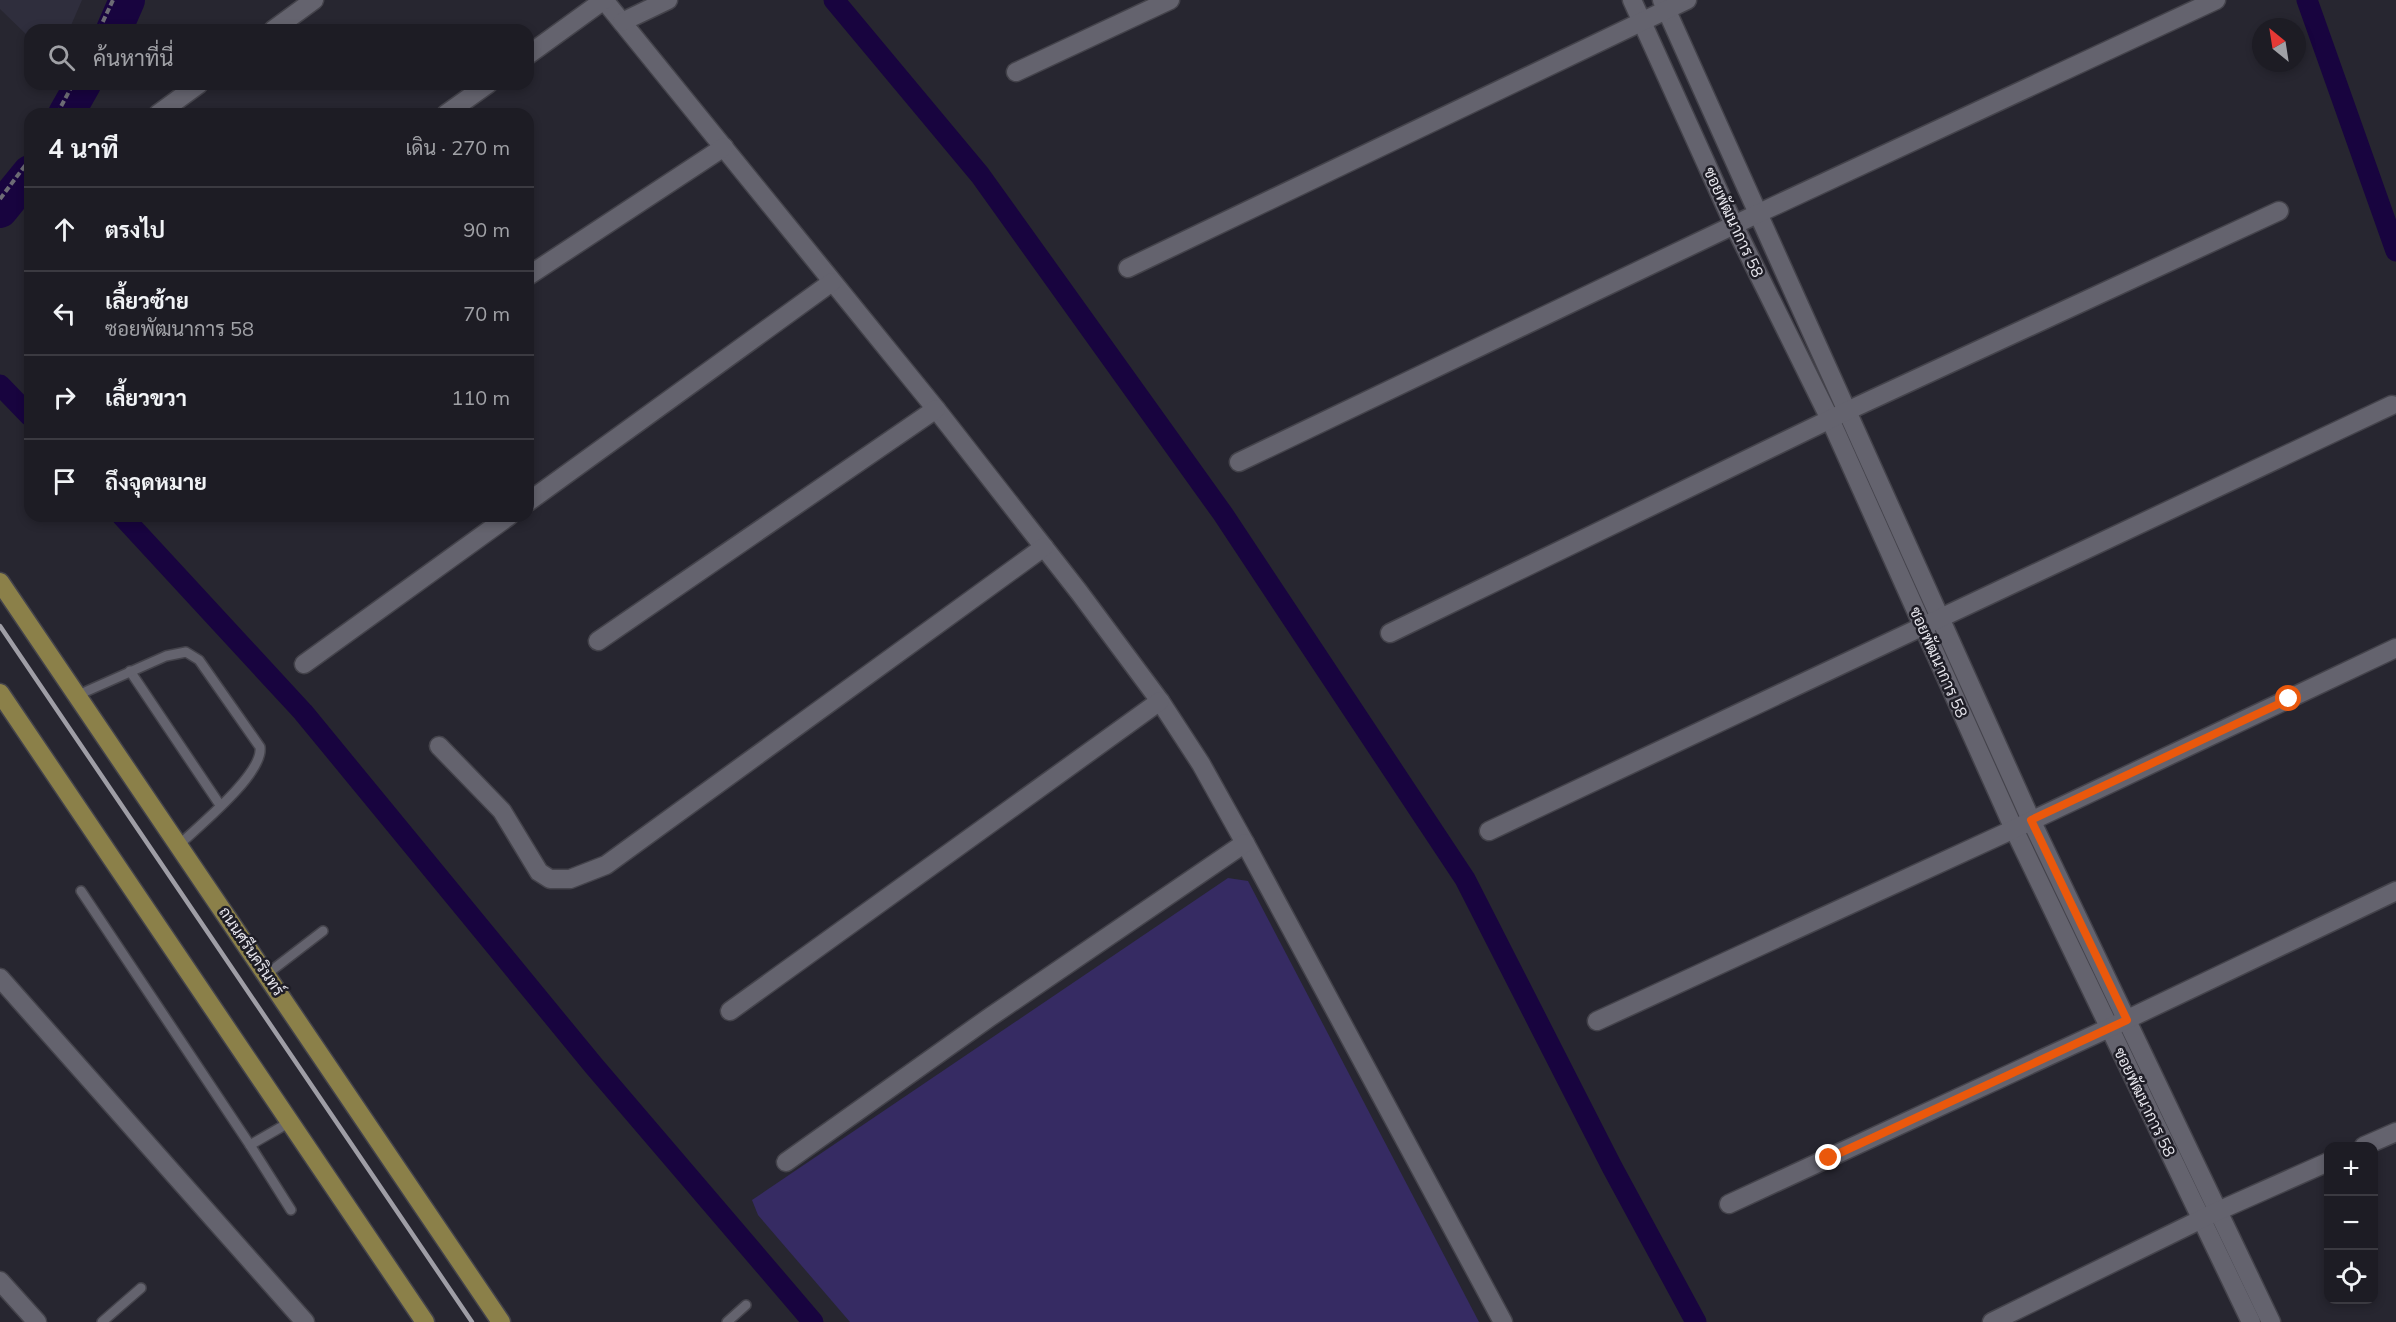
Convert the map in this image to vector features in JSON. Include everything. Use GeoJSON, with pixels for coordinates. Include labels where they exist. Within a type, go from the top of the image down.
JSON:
{"type":"FeatureCollection","features":[{"type":"Feature","properties":{"kind":"main road","name":"ถนนศรีนครินทร์"},"geometry":{"type":"LineString","coordinates":[[0,582],[180,844],[501,1322]]}},
{"type":"Feature","properties":{"kind":"main road"},"geometry":{"type":"LineString","coordinates":[[0,693],[425,1322]]}},
{"type":"Feature","properties":{"kind":"street"},"geometry":{"type":"LineString","coordinates":[[281,24],[314,0]]}},
{"type":"Feature","properties":{"kind":"street"},"geometry":{"type":"LineString","coordinates":[[534,51],[604,0],[936,409],[1044,547],[1160,701],[1201,764],[1503,1322]]}},
{"type":"Feature","properties":{"kind":"street"},"geometry":{"type":"LineString","coordinates":[[622,22],[668,0]]}},
{"type":"Feature","properties":{"kind":"street"},"geometry":{"type":"LineString","coordinates":[[1016,72],[1170,0]]}},
{"type":"Feature","properties":{"kind":"street","name":"ซอยพัฒนาการ 58"},"geometry":{"type":"LineString","coordinates":[[1632,0],[1734,225],[1830,419],[2014,829],[2251,1322]]}},
{"type":"Feature","properties":{"kind":"street"},"geometry":{"type":"LineString","coordinates":[[1128,268],[1642,21],[1664,5],[1687,0]]}},
{"type":"Feature","properties":{"kind":"street"},"geometry":{"type":"LineString","coordinates":[[1239,462],[1757,214],[2216,0]]}},
{"type":"Feature","properties":{"kind":"street","name":"ซอยพัฒนาการ 58"},"geometry":{"type":"LineString","coordinates":[[1664,5],[2031,820],[2271,1322]]}},
{"type":"Feature","properties":{"kind":"street"},"geometry":{"type":"LineString","coordinates":[[166,108],[191,90]]}},
{"type":"Feature","properties":{"kind":"street"},"geometry":{"type":"LineString","coordinates":[[454,108],[480,90]]}},
{"type":"Feature","properties":{"kind":"street"},"geometry":{"type":"LineString","coordinates":[[534,272],[724,147]]}},
{"type":"Feature","properties":{"kind":"street"},"geometry":{"type":"LineString","coordinates":[[1390,633],[1830,419],[2280,211]]}},
{"type":"Feature","properties":{"kind":"street"},"geometry":{"type":"LineString","coordinates":[[534,498],[832,282]]}},
{"type":"Feature","properties":{"kind":"street"},"geometry":{"type":"LineString","coordinates":[[1489,831],[2392,405]]}},
{"type":"Feature","properties":{"kind":"street"},"geometry":{"type":"LineString","coordinates":[[598,641],[936,409]]}},
{"type":"Feature","properties":{"kind":"street"},"geometry":{"type":"LineString","coordinates":[[304,664],[501,522]]}},
{"type":"Feature","properties":{"kind":"street"},"geometry":{"type":"LineString","coordinates":[[439,746],[502,811],[539,872],[550,879],[570,879],[606,865],[1044,547]]}},
{"type":"Feature","properties":{"kind":"street"},"geometry":{"type":"LineString","coordinates":[[1597,1021],[2014,829],[2396,648]]}},
{"type":"Feature","properties":{"kind":"street"},"geometry":{"type":"LineString","coordinates":[[730,1011],[1160,701]]}},
{"type":"Feature","properties":{"kind":"street"},"geometry":{"type":"LineString","coordinates":[[786,1162],[990,1017],[1245,843]]}},
{"type":"Feature","properties":{"kind":"street"},"geometry":{"type":"LineString","coordinates":[[1729,1204],[2127,1020],[2396,891]]}},
{"type":"Feature","properties":{"kind":"street"},"geometry":{"type":"LineString","coordinates":[[0,978],[305,1322]]}},
{"type":"Feature","properties":{"kind":"street"},"geometry":{"type":"LineString","coordinates":[[2373,1142],[2396,1132]]}},
{"type":"Feature","properties":{"kind":"street"},"geometry":{"type":"LineString","coordinates":[[1992,1322],[2201,1219],[2324,1164]]}},
{"type":"Feature","properties":{"kind":"street"},"geometry":{"type":"LineString","coordinates":[[0,1281],[37,1322]]}},
{"type":"Feature","properties":{"kind":"lane"},"geometry":{"type":"LineString","coordinates":[[78,695],[166,656],[186,652],[199,660],[260,747],[261,756],[254,772],[180,844]]}},
{"type":"Feature","properties":{"kind":"lane"},"geometry":{"type":"LineString","coordinates":[[130,672],[220,805]]}},
{"type":"Feature","properties":{"kind":"lane"},"geometry":{"type":"LineString","coordinates":[[81,891],[291,1210]]}},
{"type":"Feature","properties":{"kind":"lane"},"geometry":{"type":"LineString","coordinates":[[267,974],[323,931]]}},
{"type":"Feature","properties":{"kind":"lane"},"geometry":{"type":"LineString","coordinates":[[249,1145],[290,1122]]}},
{"type":"Feature","properties":{"kind":"lane"},"geometry":{"type":"LineString","coordinates":[[102,1322],[141,1288]]}},
{"type":"Feature","properties":{"kind":"lane"},"geometry":{"type":"LineString","coordinates":[[727,1322],[746,1305]]}},
{"type":"Feature","properties":{"kind":"path"},"geometry":{"type":"LineString","coordinates":[[102,24],[113,0]]}},
{"type":"Feature","properties":{"kind":"path"},"geometry":{"type":"LineString","coordinates":[[60,108],[70,90]]}},
{"type":"Feature","properties":{"kind":"path"},"geometry":{"type":"LineString","coordinates":[[0,199],[24,167]]}},
{"type":"Feature","properties":{"kind":"shaded area"},"geometry":{"type":"Polygon","coordinates":[[[0,0],[82,0],[72,24],[24,24],[24,32],[0,9],[0,0]]]}},
{"type":"Feature","properties":{"kind":"shaded area"},"geometry":{"type":"Polygon","coordinates":[[[1228,878],[1248,881],[1479,1322],[850,1322],[758,1215],[752,1200],[1228,878]]]}},
{"type":"Feature","properties":{"kind":"waterway"},"geometry":{"type":"LineString","coordinates":[[117,24],[127,0]]}},
{"type":"Feature","properties":{"kind":"waterway"},"geometry":{"type":"LineString","coordinates":[[834,0],[980,175],[1223,514],[1465,879],[1612,1167],[1696,1322]]}},
{"type":"Feature","properties":{"kind":"waterway"},"geometry":{"type":"LineString","coordinates":[[2307,0],[2396,251]]}},
{"type":"Feature","properties":{"kind":"waterway"},"geometry":{"type":"LineString","coordinates":[[69,108],[80,90]]}},
{"type":"Feature","properties":{"kind":"waterway"},"geometry":{"type":"LineString","coordinates":[[0,210],[24,180]]}},
{"type":"Feature","properties":{"kind":"waterway"},"geometry":{"type":"LineString","coordinates":[[0,385],[24,410]]}},
{"type":"Feature","properties":{"kind":"waterway"},"geometry":{"type":"LineString","coordinates":[[128,522],[303,712],[594,1066],[813,1322]]}},
{"type":"Feature","properties":{"kind":"railway"},"geometry":{"type":"LineString","coordinates":[[0,626],[472,1322]]}},
{"type":"Feature","properties":{"kind":"route"},"geometry":{"type":"LineString","coordinates":[[1829,1158],[2127,1020],[2031,820],[2289,699]]}}]}
